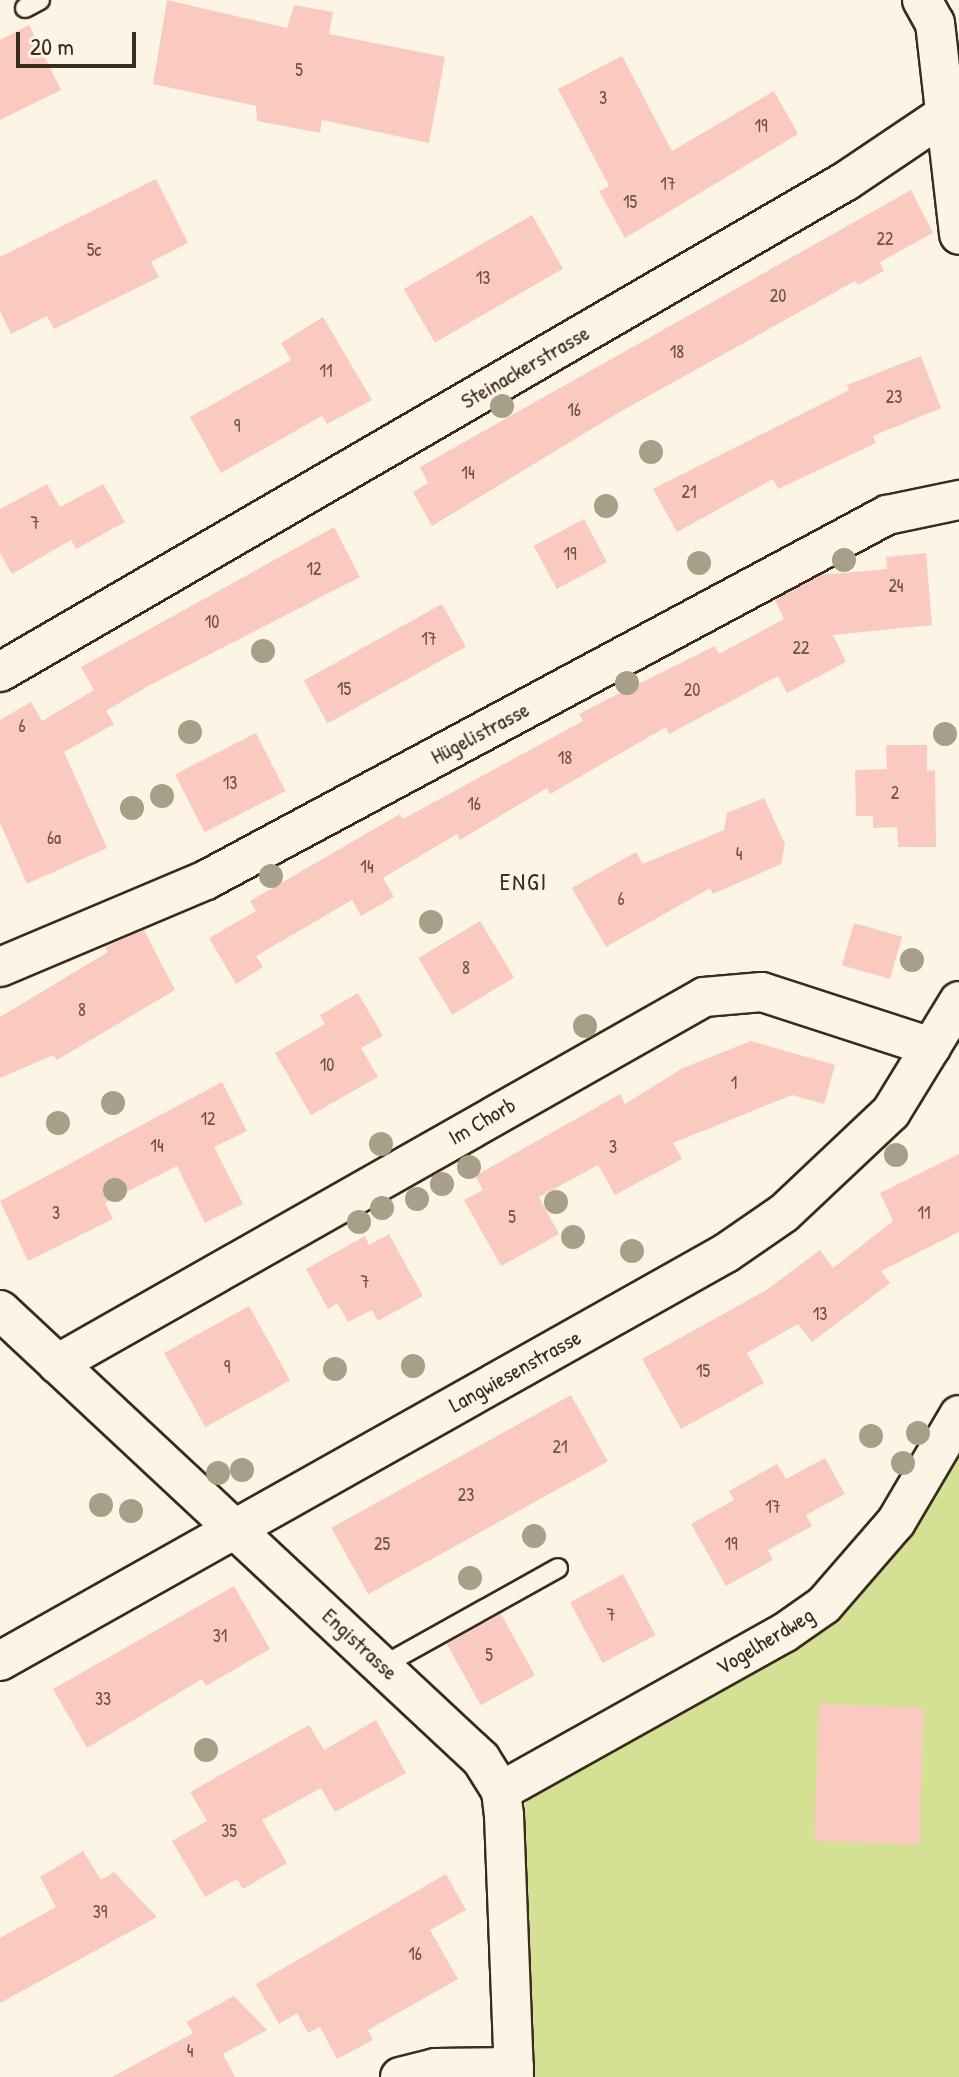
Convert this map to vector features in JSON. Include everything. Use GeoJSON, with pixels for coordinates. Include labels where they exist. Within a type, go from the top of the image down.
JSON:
{"type":"FeatureCollection","features":[{"type":"Feature","properties":{"kind":"street"},"geometry":{"type":"LineString","coordinates":[[922,0],[935,23],[959,235]]}},
{"type":"Feature","properties":{"kind":"street","name":"Steinackerstrasse"},"geometry":{"type":"LineString","coordinates":[[0,672],[846,181],[944,115]]}},
{"type":"Feature","properties":{"kind":"street","name":"Hügelistrasse"},"geometry":{"type":"LineString","coordinates":[[0,967],[206,880],[887,515],[959,500]]}},
{"type":"Feature","properties":{"kind":"street","name":"Im Chorb"},"geometry":{"type":"LineString","coordinates":[[57,1364],[704,997],[762,992],[931,1047]]}},
{"type":"Feature","properties":{"kind":"street","name":"Langwiesenstrasse"},"geometry":{"type":"LineString","coordinates":[[0,1661],[738,1245],[843,1163],[891,1112],[959,1001]]}},
{"type":"Feature","properties":{"kind":"street","name":"Engistrasse"},"geometry":{"type":"LineString","coordinates":[[0,1310],[459,1735],[501,1791]]}},
{"type":"Feature","properties":{"kind":"street","name":"Vogelherdweg"},"geometry":{"type":"LineString","coordinates":[[501,1791],[824,1605],[896,1522],[959,1415]]}},
{"type":"Feature","properties":{"kind":"street"},"geometry":{"type":"LineString","coordinates":[[400,2077],[435,2068],[514,2072],[501,1791]]}},
{"type":"Feature","properties":{"kind":"lane"},"geometry":{"type":"LineString","coordinates":[[384,1665],[558,1568]]}},
{"type":"Feature","properties":{"kind":"green space"},"geometry":{"type":"Polygon","coordinates":[[[959,1436],[959,2077],[528,2077],[520,1818],[528,1798],[817,1623],[959,1436]]]}},
{"type":"Feature","properties":{"kind":"building"},"geometry":{"type":"Polygon","coordinates":[[[167,0],[287,28],[294,5],[333,12],[329,34],[445,57],[429,143],[322,120],[320,133],[257,121],[256,106],[153,84],[167,0]]]}},
{"type":"Feature","properties":{"kind":"building"},"geometry":{"type":"Polygon","coordinates":[[[29,25],[61,90],[0,120],[0,40],[29,25]]]}},
{"type":"Feature","properties":{"kind":"building"},"geometry":{"type":"Polygon","coordinates":[[[622,56],[672,151],[774,91],[798,134],[625,238],[599,191],[609,186],[558,89],[622,56]]]}},
{"type":"Feature","properties":{"kind":"building"},"geometry":{"type":"Polygon","coordinates":[[[156,179],[188,243],[151,262],[159,277],[54,329],[47,316],[11,334],[0,311],[0,257],[156,179]]]}},
{"type":"Feature","properties":{"kind":"building"},"geometry":{"type":"Polygon","coordinates":[[[911,190],[933,233],[880,262],[884,271],[858,285],[855,281],[618,413],[432,526],[413,492],[428,483],[420,467],[911,190]]]}},
{"type":"Feature","properties":{"kind":"building"},"geometry":{"type":"Polygon","coordinates":[[[532,215],[563,269],[435,343],[404,289],[532,215]]]}},
{"type":"Feature","properties":{"kind":"building"},"geometry":{"type":"Polygon","coordinates":[[[323,317],[372,400],[327,424],[322,416],[221,473],[190,417],[291,360],[281,343],[323,317]]]}},
{"type":"Feature","properties":{"kind":"building"},"geometry":{"type":"Polygon","coordinates":[[[921,356],[941,408],[873,436],[876,443],[778,489],[773,479],[677,532],[653,489],[849,390],[847,385],[921,356]]]}},
{"type":"Feature","properties":{"kind":"building"},"geometry":{"type":"Polygon","coordinates":[[[47,484],[60,507],[103,484],[125,522],[76,549],[71,540],[12,574],[0,553],[0,509],[47,484]]]}},
{"type":"Feature","properties":{"kind":"building"},"geometry":{"type":"Polygon","coordinates":[[[584,519],[607,562],[557,589],[534,546],[584,519]]]}},
{"type":"Feature","properties":{"kind":"building"},"geometry":{"type":"Polygon","coordinates":[[[334,527],[360,577],[150,685],[106,711],[114,724],[64,752],[107,848],[27,884],[0,823],[0,720],[31,702],[42,721],[94,690],[81,667],[334,527]]]}},
{"type":"Feature","properties":{"kind":"building"},"geometry":{"type":"Polygon","coordinates":[[[926,553],[932,625],[833,635],[846,662],[787,693],[778,676],[669,734],[666,727],[550,794],[547,788],[460,840],[457,834],[383,878],[394,897],[361,916],[352,900],[256,956],[263,967],[236,984],[209,938],[256,911],[250,901],[400,814],[403,819],[583,721],[579,714],[715,646],[719,654],[784,619],[775,600],[821,575],[887,569],[886,557],[926,553]]]}},
{"type":"Feature","properties":{"kind":"building"},"geometry":{"type":"Polygon","coordinates":[[[442,604],[466,647],[328,723],[304,681],[442,604]]]}},
{"type":"Feature","properties":{"kind":"building"},"geometry":{"type":"Polygon","coordinates":[[[256,733],[286,791],[204,832],[175,774],[256,733]]]}},
{"type":"Feature","properties":{"kind":"building"},"geometry":{"type":"Polygon","coordinates":[[[886,745],[927,745],[927,771],[935,770],[936,847],[898,847],[897,827],[873,828],[873,816],[856,816],[855,770],[887,769],[886,745]]]}},
{"type":"Feature","properties":{"kind":"building"},"geometry":{"type":"Polygon","coordinates":[[[764,798],[785,844],[781,864],[713,894],[710,888],[606,947],[572,888],[636,852],[643,864],[724,830],[727,813],[764,798]]]}},
{"type":"Feature","properties":{"kind":"building"},"geometry":{"type":"Polygon","coordinates":[[[480,921],[514,978],[452,1015],[418,958],[480,921]]]}},
{"type":"Feature","properties":{"kind":"building"},"geometry":{"type":"Polygon","coordinates":[[[854,923],[902,937],[890,979],[842,965],[854,923]]]}},
{"type":"Feature","properties":{"kind":"building"},"geometry":{"type":"Polygon","coordinates":[[[144,930],[175,990],[57,1060],[53,1055],[0,1078],[0,1017],[108,952],[105,947],[144,930]]]}},
{"type":"Feature","properties":{"kind":"building"},"geometry":{"type":"Polygon","coordinates":[[[358,993],[383,1036],[361,1048],[378,1077],[311,1115],[275,1053],[325,1024],[320,1015],[358,993]]]}},
{"type":"Feature","properties":{"kind":"building"},"geometry":{"type":"Polygon","coordinates":[[[751,1041],[835,1065],[824,1104],[792,1095],[673,1143],[682,1159],[615,1195],[598,1165],[539,1197],[559,1234],[501,1266],[464,1200],[483,1190],[475,1176],[620,1094],[625,1104],[683,1068],[751,1041]]]}},
{"type":"Feature","properties":{"kind":"building"},"geometry":{"type":"Polygon","coordinates":[[[222,1082],[247,1131],[214,1147],[243,1204],[205,1223],[177,1166],[105,1203],[113,1219],[28,1261],[0,1201],[222,1082]]]}},
{"type":"Feature","properties":{"kind":"building"},"geometry":{"type":"Polygon","coordinates":[[[959,1154],[959,1232],[881,1271],[890,1283],[812,1342],[798,1324],[747,1353],[764,1383],[681,1429],[642,1359],[765,1291],[820,1250],[833,1268],[893,1221],[880,1193],[959,1154]]]}},
{"type":"Feature","properties":{"kind":"building"},"geometry":{"type":"Polygon","coordinates":[[[389,1234],[423,1296],[378,1321],[372,1310],[348,1322],[337,1303],[328,1309],[306,1269],[365,1236],[369,1245],[389,1234]]]}},
{"type":"Feature","properties":{"kind":"building"},"geometry":{"type":"Polygon","coordinates":[[[249,1306],[290,1380],[205,1427],[164,1353],[249,1306]]]}},
{"type":"Feature","properties":{"kind":"building"},"geometry":{"type":"Polygon","coordinates":[[[571,1395],[608,1461],[368,1594],[331,1528],[571,1395]]]}},
{"type":"Feature","properties":{"kind":"building"},"geometry":{"type":"Polygon","coordinates":[[[825,1458],[845,1494],[806,1515],[812,1526],[768,1550],[773,1560],[726,1586],[691,1524],[734,1500],[729,1491],[777,1464],[786,1479],[825,1458]]]}},
{"type":"Feature","properties":{"kind":"building"},"geometry":{"type":"Polygon","coordinates":[[[623,1574],[655,1635],[602,1663],[570,1602],[623,1574]]]}},
{"type":"Feature","properties":{"kind":"building"},"geometry":{"type":"Polygon","coordinates":[[[234,1586],[270,1649],[206,1686],[202,1679],[87,1748],[53,1689],[234,1586]]]}},
{"type":"Feature","properties":{"kind":"building"},"geometry":{"type":"Polygon","coordinates":[[[501,1614],[535,1675],[481,1705],[447,1644],[501,1614]]]}},
{"type":"Feature","properties":{"kind":"building"},"geometry":{"type":"Polygon","coordinates":[[[819,1704],[924,1708],[919,1845],[814,1841],[819,1704]]]}},
{"type":"Feature","properties":{"kind":"building"},"geometry":{"type":"Polygon","coordinates":[[[376,1720],[406,1773],[335,1812],[321,1788],[262,1820],[287,1863],[243,1889],[237,1879],[205,1897],[172,1841],[207,1821],[190,1792],[309,1725],[324,1750],[376,1720]]]}},
{"type":"Feature","properties":{"kind":"building"},"geometry":{"type":"Polygon","coordinates":[[[83,1851],[101,1880],[114,1872],[157,1917],[0,2003],[0,1938],[56,1907],[40,1877],[83,1851]]]}},
{"type":"Feature","properties":{"kind":"building"},"geometry":{"type":"Polygon","coordinates":[[[446,1874],[466,1910],[430,1930],[458,1979],[368,2030],[373,2040],[337,2059],[320,2027],[308,2033],[297,2013],[279,2024],[256,1984],[446,1874]]]}},
{"type":"Feature","properties":{"kind":"building"},"geometry":{"type":"Polygon","coordinates":[[[234,1996],[267,2030],[223,2054],[235,2077],[112,2077],[193,2033],[186,2022],[234,1996]]]}},
{"type":"Feature","properties":{"kind":"district","name":"ENGI"},"geometry":{"type":"Point","coordinates":[524,882]}}]}
